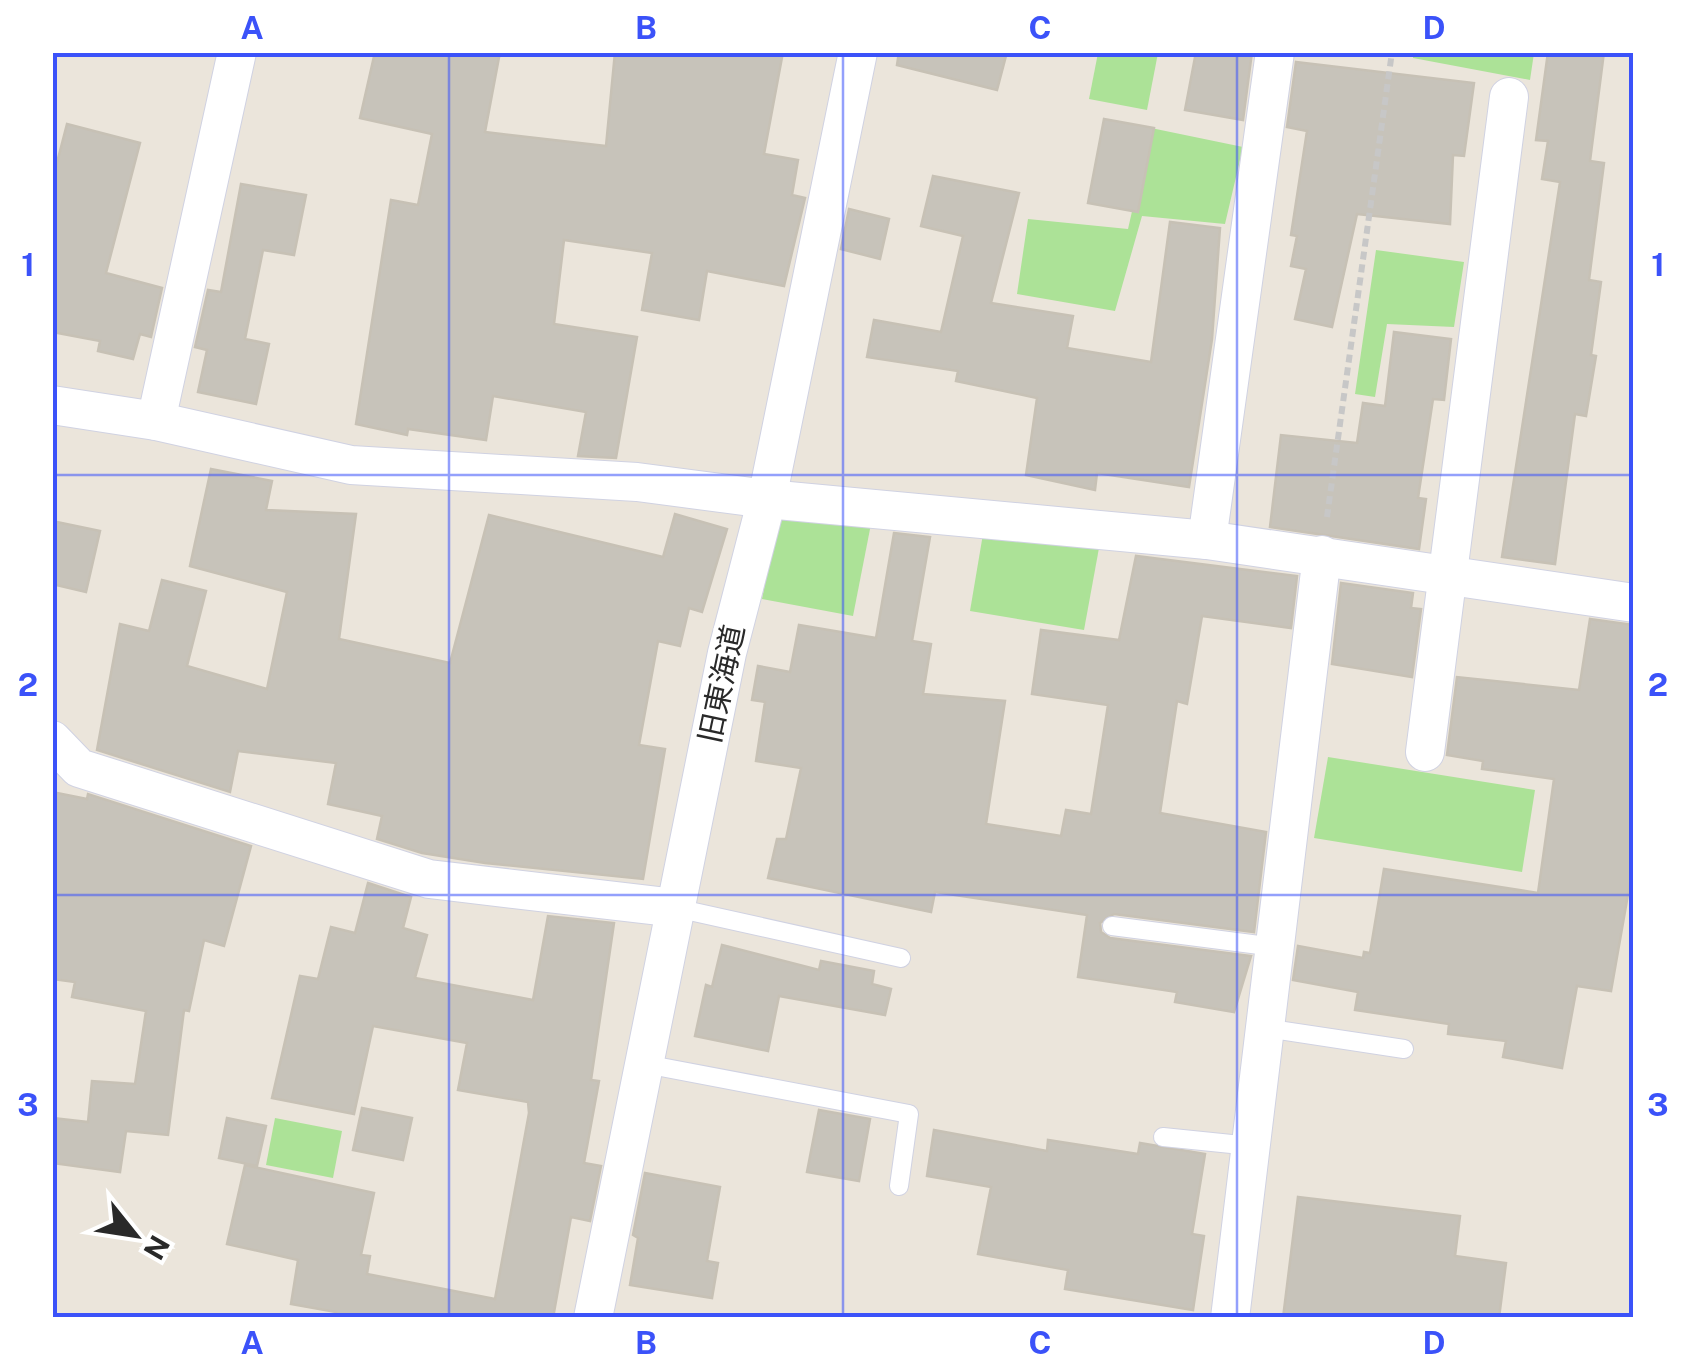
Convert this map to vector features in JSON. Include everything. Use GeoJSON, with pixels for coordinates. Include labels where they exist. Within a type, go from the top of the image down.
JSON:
{"type":"FeatureCollection","features":[{"type":"Feature","properties":{"kind":"street"},"geometry":{"type":"LineString","coordinates":[[156,421],[237,52]]}},
{"type":"Feature","properties":{"kind":"street","name":"旧東海道"},"geometry":{"type":"LineString","coordinates":[[593,1318],[728,653],[766,499],[858,52]]}},
{"type":"Feature","properties":{"kind":"street"},"geometry":{"type":"LineString","coordinates":[[1207,540],[1276,52]]}},
{"type":"Feature","properties":{"kind":"street"},"geometry":{"type":"LineString","coordinates":[[1426,752],[1509,97]]}},
{"type":"Feature","properties":{"kind":"street"},"geometry":{"type":"LineString","coordinates":[[52,405],[156,421],[351,465],[637,482],[766,499],[1207,540],[1634,603]]}},
{"type":"Feature","properties":{"kind":"street"},"geometry":{"type":"LineString","coordinates":[[1230,1318],[1322,556]]}},
{"type":"Feature","properties":{"kind":"street"},"geometry":{"type":"LineString","coordinates":[[52,740],[79,768],[429,878],[676,908]]}},
{"type":"Feature","properties":{"kind":"lane"},"geometry":{"type":"LineString","coordinates":[[676,908],[902,958]]}},
{"type":"Feature","properties":{"kind":"lane"},"geometry":{"type":"LineString","coordinates":[[1112,926],[1275,947]]}},
{"type":"Feature","properties":{"kind":"lane"},"geometry":{"type":"LineString","coordinates":[[1265,1028],[1404,1049]]}},
{"type":"Feature","properties":{"kind":"lane"},"geometry":{"type":"LineString","coordinates":[[644,1064],[910,1114],[900,1186]]}},
{"type":"Feature","properties":{"kind":"lane"},"geometry":{"type":"LineString","coordinates":[[1163,1138],[1251,1146]]}},
{"type":"Feature","properties":{"kind":"path"},"geometry":{"type":"LineString","coordinates":[[1322,556],[1392,52]]}},
{"type":"Feature","properties":{"kind":"green space"},"geometry":{"type":"Polygon","coordinates":[[[1413,52],[1534,53],[1530,80],[1413,58],[1413,52]]]}},
{"type":"Feature","properties":{"kind":"green space"},"geometry":{"type":"Polygon","coordinates":[[[1098,53],[1158,53],[1147,110],[1089,99],[1098,53]]]}},
{"type":"Feature","properties":{"kind":"green space"},"geometry":{"type":"Polygon","coordinates":[[[1151,128],[1243,147],[1225,224],[1142,216],[1115,311],[1017,294],[1028,219],[1128,229],[1151,128]]]}},
{"type":"Feature","properties":{"kind":"green space"},"geometry":{"type":"Polygon","coordinates":[[[1376,250],[1464,262],[1454,327],[1387,324],[1375,397],[1355,394],[1376,250]]]}},
{"type":"Feature","properties":{"kind":"green space"},"geometry":{"type":"Polygon","coordinates":[[[780,507],[871,524],[853,616],[762,599],[780,507]]]}},
{"type":"Feature","properties":{"kind":"green space"},"geometry":{"type":"Polygon","coordinates":[[[984,528],[1099,548],[1084,630],[970,611],[984,528]]]}},
{"type":"Feature","properties":{"kind":"green space"},"geometry":{"type":"Polygon","coordinates":[[[1328,757],[1535,790],[1522,872],[1314,838],[1328,757]]]}},
{"type":"Feature","properties":{"kind":"green space"},"geometry":{"type":"Polygon","coordinates":[[[275,1118],[342,1131],[333,1178],[266,1165],[275,1118]]]}},
{"type":"Feature","properties":{"kind":"building"},"geometry":{"type":"Polygon","coordinates":[[[375,52],[500,52],[485,132],[606,146],[615,52],[783,52],[764,154],[798,160],[792,195],[805,198],[784,286],[707,271],[699,320],[642,310],[652,253],[564,240],[554,324],[637,337],[616,458],[578,456],[586,412],[493,396],[486,440],[408,429],[407,435],[356,424],[391,200],[418,205],[432,134],[360,118],[375,52]]]}},
{"type":"Feature","properties":{"kind":"building"},"geometry":{"type":"Polygon","coordinates":[[[899,52],[1007,52],[997,90],[897,65],[899,52]]]}},
{"type":"Feature","properties":{"kind":"building"},"geometry":{"type":"Polygon","coordinates":[[[1196,52],[1252,52],[1243,120],[1185,110],[1196,52]]]}},
{"type":"Feature","properties":{"kind":"building"},"geometry":{"type":"Polygon","coordinates":[[[1548,52],[1604,52],[1590,161],[1604,163],[1589,280],[1601,282],[1591,355],[1596,356],[1586,416],[1575,414],[1555,564],[1502,557],[1560,182],[1542,179],[1548,141],[1536,140],[1548,52]]]}},
{"type":"Feature","properties":{"kind":"building"},"geometry":{"type":"Polygon","coordinates":[[[1296,62],[1474,83],[1464,156],[1453,155],[1450,224],[1357,214],[1332,327],[1295,319],[1306,269],[1291,266],[1297,236],[1291,235],[1307,131],[1287,127],[1296,62]]]}},
{"type":"Feature","properties":{"kind":"building"},"geometry":{"type":"Polygon","coordinates":[[[1104,119],[1154,128],[1138,212],[1088,203],[1104,119]]]}},
{"type":"Feature","properties":{"kind":"building"},"geometry":{"type":"Polygon","coordinates":[[[67,124],[140,143],[106,273],[162,288],[151,337],[140,334],[133,359],[98,351],[100,341],[52,332],[52,182],[67,124]]]}},
{"type":"Feature","properties":{"kind":"building"},"geometry":{"type":"Polygon","coordinates":[[[933,176],[1019,193],[991,303],[1073,316],[1067,348],[1151,362],[1170,222],[1220,228],[1212,339],[1189,487],[1097,473],[1095,490],[1026,475],[1037,398],[956,381],[958,371],[867,357],[874,320],[941,332],[963,236],[921,226],[933,176]]]}},
{"type":"Feature","properties":{"kind":"building"},"geometry":{"type":"Polygon","coordinates":[[[241,184],[306,195],[294,255],[263,250],[245,339],[269,344],[256,404],[198,392],[207,350],[195,347],[208,290],[221,292],[241,184]]]}},
{"type":"Feature","properties":{"kind":"building"},"geometry":{"type":"Polygon","coordinates":[[[849,209],[889,219],[880,259],[841,249],[849,209]]]}},
{"type":"Feature","properties":{"kind":"building"},"geometry":{"type":"Polygon","coordinates":[[[1394,332],[1451,339],[1444,400],[1433,399],[1418,498],[1426,499],[1419,549],[1270,527],[1281,435],[1357,443],[1363,403],[1385,406],[1394,332]]]}},
{"type":"Feature","properties":{"kind":"building"},"geometry":{"type":"Polygon","coordinates":[[[211,469],[272,481],[266,510],[356,514],[339,639],[450,663],[489,515],[663,557],[675,514],[727,529],[702,612],[689,608],[680,646],[658,641],[639,745],[665,749],[643,879],[485,863],[422,853],[377,839],[382,816],[328,804],[336,763],[238,751],[230,792],[97,750],[120,624],[149,631],[162,580],[206,591],[187,666],[267,689],[287,592],[190,566],[211,469]]]}},
{"type":"Feature","properties":{"kind":"building"},"geometry":{"type":"Polygon","coordinates":[[[52,521],[100,531],[86,592],[52,584],[52,521]]]}},
{"type":"Feature","properties":{"kind":"building"},"geometry":{"type":"Polygon","coordinates":[[[894,533],[930,537],[912,641],[931,644],[923,694],[1005,701],[986,824],[1061,836],[1066,810],[1091,814],[1108,705],[1032,694],[1041,630],[1119,640],[1136,556],[1297,576],[1291,628],[1202,616],[1187,704],[1177,701],[1160,813],[1266,832],[1254,932],[1114,914],[1100,923],[1101,932],[1110,938],[1251,956],[1234,1012],[1175,1002],[1177,992],[1078,977],[1087,915],[935,892],[931,912],[768,878],[777,839],[786,839],[801,768],[756,761],[765,702],[752,700],[758,666],[790,672],[799,625],[876,638],[894,533]]]}},
{"type":"Feature","properties":{"kind":"building"},"geometry":{"type":"Polygon","coordinates":[[[1341,583],[1413,593],[1411,608],[1421,609],[1412,677],[1332,664],[1341,583]]]}},
{"type":"Feature","properties":{"kind":"building"},"geometry":{"type":"Polygon","coordinates":[[[1590,619],[1634,625],[1634,883],[1630,883],[1611,991],[1577,986],[1562,1068],[1503,1057],[1506,1041],[1448,1034],[1449,1024],[1355,1010],[1358,992],[1293,980],[1298,946],[1363,958],[1364,952],[1370,953],[1384,869],[1538,893],[1554,779],[1482,769],[1483,761],[1447,755],[1457,677],[1579,690],[1590,619]]]}},
{"type":"Feature","properties":{"kind":"building"},"geometry":{"type":"Polygon","coordinates":[[[52,792],[87,799],[88,794],[251,846],[224,946],[204,940],[189,1011],[184,1010],[168,1135],[126,1131],[120,1172],[52,1163],[52,1118],[88,1122],[92,1081],[135,1084],[146,1011],[72,997],[75,982],[52,979],[52,792]]]}},
{"type":"Feature","properties":{"kind":"building"},"geometry":{"type":"Polygon","coordinates":[[[368,883],[411,897],[403,928],[427,935],[415,978],[533,1000],[548,916],[614,923],[591,1080],[599,1081],[584,1163],[601,1166],[590,1221],[571,1217],[553,1318],[335,1318],[336,1312],[291,1304],[298,1260],[227,1244],[245,1165],[374,1193],[361,1255],[370,1256],[367,1274],[495,1299],[528,1102],[458,1090],[467,1043],[373,1026],[354,1114],[272,1098],[300,976],[318,979],[331,927],[355,933],[368,883]]]}},
{"type":"Feature","properties":{"kind":"building"},"geometry":{"type":"Polygon","coordinates":[[[722,945],[819,970],[821,961],[874,971],[872,984],[891,989],[885,1015],[779,996],[768,1051],[695,1036],[706,985],[712,987],[722,945]]]}},
{"type":"Feature","properties":{"kind":"building"},"geometry":{"type":"Polygon","coordinates":[[[362,1108],[412,1118],[403,1160],[353,1150],[362,1108]]]}},
{"type":"Feature","properties":{"kind":"building"},"geometry":{"type":"Polygon","coordinates":[[[819,1110],[870,1119],[859,1181],[807,1172],[819,1110]]]}},
{"type":"Feature","properties":{"kind":"building"},"geometry":{"type":"Polygon","coordinates":[[[227,1118],[266,1126],[257,1166],[219,1158],[227,1118]]]}},
{"type":"Feature","properties":{"kind":"building"},"geometry":{"type":"Polygon","coordinates":[[[934,1130],[1047,1151],[1048,1140],[1138,1154],[1140,1143],[1205,1154],[1192,1234],[1204,1236],[1193,1310],[1065,1289],[1068,1270],[978,1254],[991,1187],[927,1176],[934,1130]]]}},
{"type":"Feature","properties":{"kind":"building"},"geometry":{"type":"Polygon","coordinates":[[[645,1173],[720,1187],[707,1261],[718,1263],[712,1298],[630,1285],[638,1238],[633,1235],[645,1173]]]}},
{"type":"Feature","properties":{"kind":"building"},"geometry":{"type":"Polygon","coordinates":[[[1298,1197],[1460,1216],[1455,1256],[1506,1263],[1499,1318],[1283,1318],[1298,1197]]]}}]}
